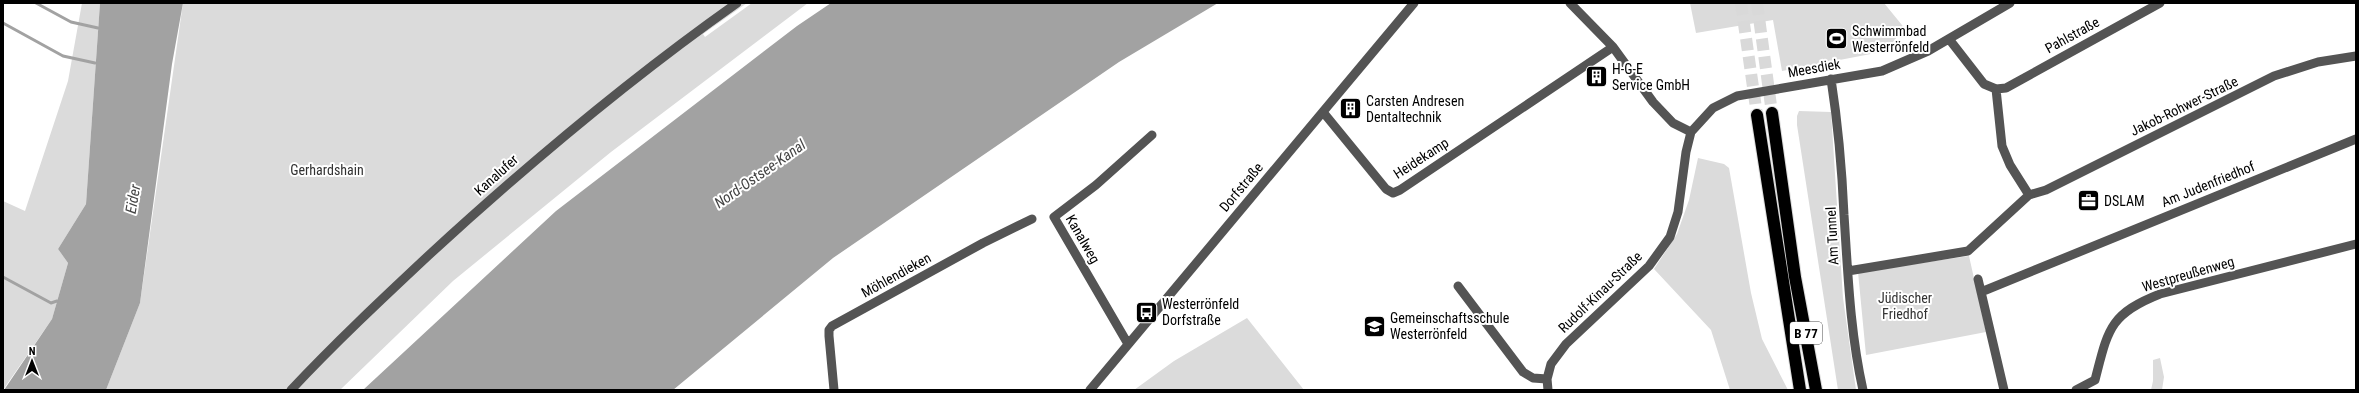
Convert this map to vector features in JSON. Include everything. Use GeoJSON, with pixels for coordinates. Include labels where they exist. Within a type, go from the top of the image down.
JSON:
{"type":"FeatureCollection","features":[{"type":"Feature","properties":{"kind":"highway","name":"B 77"},"geometry":{"type":"LineString","coordinates":[[1772,114],[1796,277],[1816,390]]}},
{"type":"Feature","properties":{"kind":"highway","name":"B 77"},"geometry":{"type":"LineString","coordinates":[[1757,115],[1800,390]]}},
{"type":"Feature","properties":{"kind":"street","name":"Kanalufer"},"geometry":{"type":"LineString","coordinates":[[291,390],[344,334],[508,182],[628,84],[737,3]]}},
{"type":"Feature","properties":{"kind":"street","name":"Dorfstraße"},"geometry":{"type":"LineString","coordinates":[[1090,390],[1414,3]]}},
{"type":"Feature","properties":{"kind":"street"},"geometry":{"type":"LineString","coordinates":[[1570,3],[1613,47],[1653,102],[1672,123],[1691,132]]}},
{"type":"Feature","properties":{"kind":"street","name":"Meesdiek"},"geometry":{"type":"LineString","coordinates":[[1691,132],[1713,108],[1737,96],[1882,71],[1910,60],[2010,3]]}},
{"type":"Feature","properties":{"kind":"street","name":"Pahlstraße"},"geometry":{"type":"LineString","coordinates":[[1996,89],[2006,88],[2160,3]]}},
{"type":"Feature","properties":{"kind":"street"},"geometry":{"type":"LineString","coordinates":[[1949,39],[1984,84],[1996,89],[2002,146],[2010,165],[2029,195]]}},
{"type":"Feature","properties":{"kind":"street","name":"Heidekamp"},"geometry":{"type":"LineString","coordinates":[[1323,112],[1386,188],[1393,192],[1400,190],[1613,47]]}},
{"type":"Feature","properties":{"kind":"street","name":"Jakob-Rohwer-Straße"},"geometry":{"type":"LineString","coordinates":[[1848,271],[1968,251],[2029,195],[2046,190],[2274,76],[2318,62],[2356,56]]}},
{"type":"Feature","properties":{"kind":"street","name":"Am Tunnel"},"geometry":{"type":"LineString","coordinates":[[1831,79],[1840,143],[1855,355],[1863,390]]}},
{"type":"Feature","properties":{"kind":"street","name":"Rudolf-Kinau-Straße"},"geometry":{"type":"LineString","coordinates":[[1548,390],[1547,379],[1551,364],[1566,344],[1649,266],[1670,237],[1678,212],[1686,152],[1691,132]]}},
{"type":"Feature","properties":{"kind":"street","name":"Kanalweg"},"geometry":{"type":"LineString","coordinates":[[1128,344],[1054,217],[1096,185],[1152,135]]}},
{"type":"Feature","properties":{"kind":"street","name":"Am Judenfriedhof"},"geometry":{"type":"LineString","coordinates":[[1981,292],[2356,139]]}},
{"type":"Feature","properties":{"kind":"street","name":"Möhlendieken"},"geometry":{"type":"LineString","coordinates":[[834,390],[829,336],[829,330],[832,326],[983,243],[1032,219]]}},
{"type":"Feature","properties":{"kind":"street","name":"Westpreußenweg"},"geometry":{"type":"LineString","coordinates":[[2076,390],[2095,380],[2108,333],[2121,315],[2134,304],[2160,294],[2356,244]]}},
{"type":"Feature","properties":{"kind":"street"},"geometry":{"type":"LineString","coordinates":[[1978,279],[2004,390]]}},
{"type":"Feature","properties":{"kind":"street"},"geometry":{"type":"LineString","coordinates":[[1458,286],[1523,372],[1533,378],[1547,379]]}},
{"type":"Feature","properties":{"kind":"green space"},"geometry":{"type":"Polygon","coordinates":[[[82,3],[100,3],[86,204],[58,249],[68,263],[52,319],[3,390],[3,201],[25,211],[68,81],[82,3]]]}},
{"type":"Feature","properties":{"kind":"green space","name":"Gerhardshain"},"geometry":{"type":"Polygon","coordinates":[[[183,3],[747,3],[703,34],[705,37],[752,3],[808,3],[611,152],[453,281],[340,390],[106,390],[140,303],[183,3]]]}},
{"type":"Feature","properties":{"kind":"green space","name":"Schwimmbad Westerrönfeld"},"geometry":{"type":"Polygon","coordinates":[[[1690,3],[1884,3],[1906,30],[1903,29],[1890,46],[1876,53],[1782,71],[1773,20],[1696,33],[1690,3]]]}},
{"type":"Feature","properties":{"kind":"green space"},"geometry":{"type":"Polygon","coordinates":[[[1799,111],[1831,112],[1843,298],[1856,390],[1838,390],[1797,125],[1797,116],[1799,111]]]}},
{"type":"Feature","properties":{"kind":"green space"},"geometry":{"type":"Polygon","coordinates":[[[1698,158],[1724,164],[1729,168],[1751,293],[1762,339],[1788,390],[1730,390],[1711,330],[1654,269],[1677,234],[1689,200],[1698,158]]]}},
{"type":"Feature","properties":{"kind":"green space","name":"Jüdischer Friedhof"},"geometry":{"type":"Polygon","coordinates":[[[1969,256],[1986,332],[1866,355],[1858,272],[1969,256]]]}},
{"type":"Feature","properties":{"kind":"green space"},"geometry":{"type":"Polygon","coordinates":[[[1247,318],[1304,390],[1134,390],[1174,361],[1247,318]]]}},
{"type":"Feature","properties":{"kind":"green space"},"geometry":{"type":"Polygon","coordinates":[[[2160,358],[2164,377],[2162,390],[2151,390],[2153,381],[2153,360],[2160,358]]]}},
{"type":"Feature","properties":{"kind":"water","name":"Eider"},"geometry":{"type":"Polygon","coordinates":[[[100,3],[183,3],[172,64],[140,303],[106,390],[4,390],[52,319],[68,263],[58,249],[86,204],[100,3]]]}},
{"type":"Feature","properties":{"kind":"water","name":"Nord-Ostsee-Kanal"},"geometry":{"type":"Polygon","coordinates":[[[831,3],[1218,3],[1119,62],[833,258],[673,390],[363,390],[556,211],[797,26],[831,3]]]}},
{"type":"Feature","properties":{"kind":"waterway"},"geometry":{"type":"LineString","coordinates":[[36,3],[71,22],[98,28]]}},
{"type":"Feature","properties":{"kind":"waterway"},"geometry":{"type":"LineString","coordinates":[[3,23],[63,56],[95,63]]}},
{"type":"Feature","properties":{"kind":"waterway"},"geometry":{"type":"LineString","coordinates":[[3,277],[51,303],[57,301]]}},
{"type":"Feature","properties":{"kind":"tunnel"},"geometry":{"type":"LineString","coordinates":[[1741,3],[1757,115]]}},
{"type":"Feature","properties":{"kind":"tunnel"},"geometry":{"type":"LineString","coordinates":[[1757,3],[1772,113]]}},
{"type":"Feature","properties":{"kind":"place","name":"Schwimmbad Westerrönfeld"},"geometry":{"type":"Point","coordinates":[1836,39]}},
{"type":"Feature","properties":{"kind":"place","name":"H-G-E Service GmbH"},"geometry":{"type":"Point","coordinates":[1596,77]}},
{"type":"Feature","properties":{"kind":"place","name":"Carsten Andresen Dentaltechnik"},"geometry":{"type":"Point","coordinates":[1351,109]}},
{"type":"Feature","properties":{"kind":"place","name":"DSLAM"},"geometry":{"type":"Point","coordinates":[2088,201]}},
{"type":"Feature","properties":{"kind":"place","name":"Westerrönfeld Dorfstraße"},"geometry":{"type":"Point","coordinates":[1147,312]}},
{"type":"Feature","properties":{"kind":"place","name":"Gemeinschaftsschule Westerrönfeld"},"geometry":{"type":"Point","coordinates":[1375,326]}}]}
